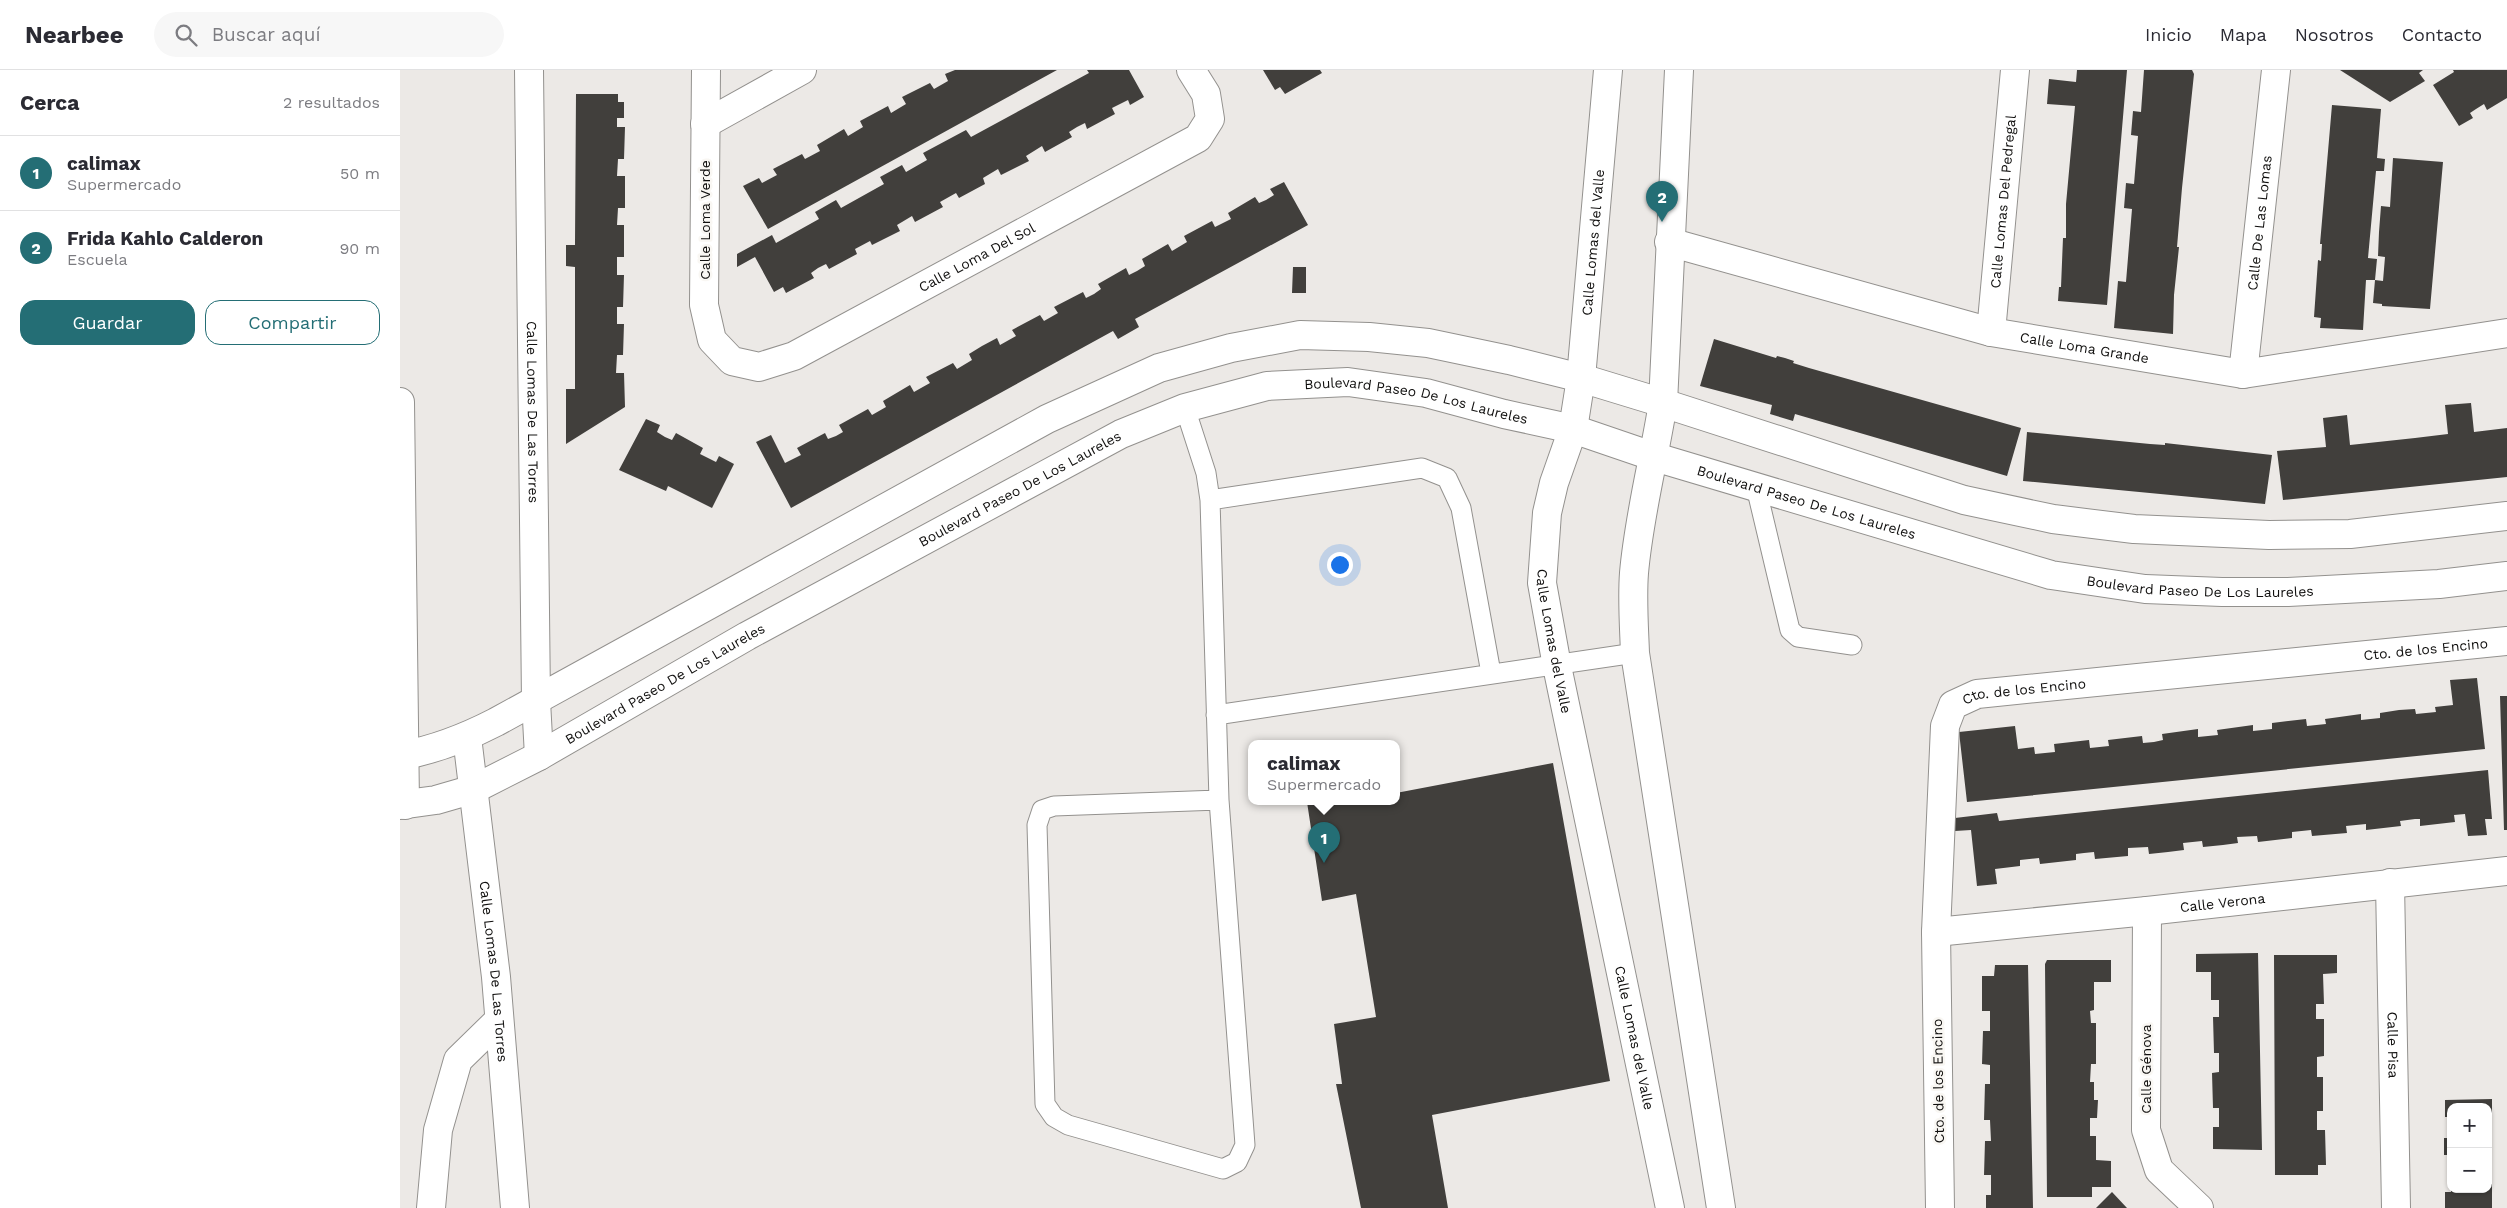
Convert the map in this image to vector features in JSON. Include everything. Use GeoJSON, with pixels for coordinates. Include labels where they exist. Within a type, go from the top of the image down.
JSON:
{"type":"FeatureCollection","features":[{"type":"Feature","properties":{"kind":"street","name":"Calle Lomas De Las Torres"},"geometry":{"type":"LineString","coordinates":[[529,70],[536,701],[539,756]]}},
{"type":"Feature","properties":{"kind":"street","name":"Calle Loma Verde"},"geometry":{"type":"LineString","coordinates":[[706,70],[704,305],[712,340],[732,361]]}},
{"type":"Feature","properties":{"kind":"street"},"geometry":{"type":"LineString","coordinates":[[705,124],[802,70]]}},
{"type":"Feature","properties":{"kind":"street","name":"Calle Loma Del Sol"},"geometry":{"type":"LineString","coordinates":[[732,361],[759,367],[794,356],[1198,138],[1210,119],[1206,94],[1191,70]]}},
{"type":"Feature","properties":{"kind":"street","name":"Calle Lomas del Valle"},"geometry":{"type":"LineString","coordinates":[[1608,70],[1581,378],[1573,429],[1552,490],[1547,513],[1542,583],[1557,666],[1670,1208]]}},
{"type":"Feature","properties":{"kind":"street"},"geometry":{"type":"LineString","coordinates":[[1679,70],[1669,242],[1663,403],[1655,457],[1641,518],[1634,574],[1634,653],[1721,1208]]}},
{"type":"Feature","properties":{"kind":"street","name":"Calle Lomas Del Pedregal"},"geometry":{"type":"LineString","coordinates":[[1991,332],[2015,70]]}},
{"type":"Feature","properties":{"kind":"street","name":"Calle De Las Lomas"},"geometry":{"type":"LineString","coordinates":[[2243,374],[2276,70]]}},
{"type":"Feature","properties":{"kind":"street","name":"Calle Loma Grande"},"geometry":{"type":"LineString","coordinates":[[1669,242],[1991,332],[2243,374],[2507,332]]}},
{"type":"Feature","properties":{"kind":"street"},"geometry":{"type":"LineString","coordinates":[[2507,325],[2507,332]]}},
{"type":"Feature","properties":{"kind":"street"},"geometry":{"type":"LineString","coordinates":[[401,755],[436,748],[467,737],[536,701],[1047,419],[1159,368],[1231,348],[1300,335],[1369,336],[1428,343],[1581,378],[1964,500],[2053,519],[2134,529],[2278,535],[2350,534],[2507,516]]}},
{"type":"Feature","properties":{"kind":"street","name":"Boulevard Paseo De Los Laureles"},"geometry":{"type":"LineString","coordinates":[[402,805],[436,800],[474,789],[539,756],[747,636],[1112,439],[1185,408],[1267,386],[1348,382],[1426,393],[1504,414],[1573,429],[1655,457],[2051,575],[2145,589],[2222,592],[2288,592],[2439,584],[2507,576]]}},
{"type":"Feature","properties":{"kind":"street"},"geometry":{"type":"LineString","coordinates":[[400,402],[402,805]]}},
{"type":"Feature","properties":{"kind":"street","name":"Cto. de los Encino"},"geometry":{"type":"LineString","coordinates":[[1940,1208],[1936,932],[1945,726],[1953,705],[1977,694],[2507,641]]}},
{"type":"Feature","properties":{"kind":"street","name":"Calle Lomas De Las Torres"},"geometry":{"type":"LineString","coordinates":[[467,737],[499,1020],[514,1208]]}},
{"type":"Feature","properties":{"kind":"street","name":"Calle Verona"},"geometry":{"type":"LineString","coordinates":[[1936,932],[2507,871]]}},
{"type":"Feature","properties":{"kind":"street","name":"Calle Pisa"},"geometry":{"type":"LineString","coordinates":[[2390,883],[2396,1208]]}},
{"type":"Feature","properties":{"kind":"street","name":"Calle Génova"},"geometry":{"type":"LineString","coordinates":[[2146,911],[2146,1130],[2158,1170],[2198,1208]]}},
{"type":"Feature","properties":{"kind":"street"},"geometry":{"type":"LineString","coordinates":[[431,1208],[438,1130],[458,1060],[499,1020]]}},
{"type":"Feature","properties":{"kind":"lane"},"geometry":{"type":"LineString","coordinates":[[1185,408],[1206,473],[1210,500],[1220,800],[1245,1145],[1237,1162],[1223,1169],[1068,1125],[1054,1117],[1045,1104],[1037,825],[1042,810],[1054,806],[1220,800]]}},
{"type":"Feature","properties":{"kind":"lane"},"geometry":{"type":"LineString","coordinates":[[1210,500],[1422,468],[1447,478],[1461,508],[1491,673]]}},
{"type":"Feature","properties":{"kind":"lane"},"geometry":{"type":"LineString","coordinates":[[1756,487],[1790,630],[1798,637],[1852,645]]}},
{"type":"Feature","properties":{"kind":"lane"},"geometry":{"type":"LineString","coordinates":[[1216,715],[1491,673],[1557,666],[1634,653]]}},
{"type":"Feature","properties":{"kind":"building"},"geometry":{"type":"Polygon","coordinates":[[[955,70],[1057,70],[768,229],[743,186],[759,178],[762,183],[777,175],[773,169],[802,154],[805,159],[820,151],[817,145],[844,129],[848,136],[863,127],[860,121],[888,106],[891,113],[906,104],[902,97],[930,83],[934,89],[948,81],[945,74],[955,70]]]}},
{"type":"Feature","properties":{"kind":"building"},"geometry":{"type":"Polygon","coordinates":[[[1087,70],[1129,70],[1144,97],[1130,105],[1128,100],[1112,108],[1115,114],[1087,129],[1085,123],[1077,127],[1069,132],[1072,137],[1045,152],[1042,146],[1026,156],[1029,161],[1001,175],[998,169],[983,178],[985,184],[959,198],[956,193],[940,202],[943,207],[915,222],[912,216],[897,225],[900,231],[872,245],[870,241],[855,249],[857,254],[829,269],[826,264],[818,268],[811,273],[814,278],[786,293],[783,287],[774,292],[755,257],[737,267],[737,254],[772,235],[776,243],[819,219],[815,212],[836,200],[841,208],[884,184],[880,177],[902,165],[906,172],[927,160],[923,153],[966,130],[971,137],[1089,73],[1087,70]]]}},
{"type":"Feature","properties":{"kind":"building"},"geometry":{"type":"Polygon","coordinates":[[[1263,70],[1320,70],[1322,73],[1285,94],[1280,87],[1275,90],[1263,70]]]}},
{"type":"Feature","properties":{"kind":"building"},"geometry":{"type":"Polygon","coordinates":[[[2077,70],[2127,70],[2107,305],[2058,301],[2059,287],[2061,287],[2063,238],[2066,238],[2066,204],[2075,106],[2047,104],[2049,79],[2076,82],[2077,70]]]}},
{"type":"Feature","properties":{"kind":"building"},"geometry":{"type":"Polygon","coordinates":[[[2144,70],[2192,70],[2194,74],[2177,247],[2179,247],[2174,295],[2173,334],[2114,328],[2118,281],[2126,282],[2132,209],[2124,208],[2126,183],[2134,184],[2138,136],[2131,135],[2133,111],[2141,112],[2144,70]]]}},
{"type":"Feature","properties":{"kind":"building"},"geometry":{"type":"Polygon","coordinates":[[[2340,70],[2423,70],[2419,73],[2425,81],[2390,102],[2340,70]]]}},
{"type":"Feature","properties":{"kind":"building"},"geometry":{"type":"Polygon","coordinates":[[[2453,70],[2507,70],[2507,98],[2487,110],[2484,104],[2470,113],[2473,118],[2459,126],[2433,85],[2454,72],[2453,70]]]}},
{"type":"Feature","properties":{"kind":"building"},"geometry":{"type":"Polygon","coordinates":[[[576,94],[618,94],[618,102],[624,102],[624,118],[617,118],[617,127],[625,127],[624,159],[618,159],[617,176],[625,176],[625,208],[618,208],[617,225],[624,225],[624,257],[617,257],[617,275],[624,275],[623,307],[617,307],[617,324],[624,324],[623,355],[617,355],[616,373],[624,373],[625,407],[566,444],[566,389],[575,389],[575,267],[566,266],[566,245],[575,245],[576,94]]]}},
{"type":"Feature","properties":{"kind":"building"},"geometry":{"type":"Polygon","coordinates":[[[2332,105],[2381,109],[2377,158],[2385,159],[2384,171],[2376,171],[2368,258],[2377,259],[2375,280],[2366,280],[2363,330],[2320,328],[2321,318],[2314,317],[2318,260],[2321,261],[2322,244],[2320,244],[2332,105]]]}},
{"type":"Feature","properties":{"kind":"building"},"geometry":{"type":"Polygon","coordinates":[[[2393,158],[2443,162],[2430,309],[2382,306],[2382,304],[2373,303],[2375,280],[2383,281],[2385,257],[2378,256],[2381,206],[2390,207],[2393,158]]]}},
{"type":"Feature","properties":{"kind":"building"},"geometry":{"type":"Polygon","coordinates":[[[1284,182],[1308,225],[1135,319],[1139,327],[1118,339],[1113,331],[791,508],[756,442],[771,435],[785,463],[801,455],[797,448],[825,433],[828,439],[836,436],[843,432],[839,425],[868,409],[872,415],[886,407],[883,401],[910,385],[914,392],[930,383],[926,377],[953,363],[957,369],[972,360],[969,354],[982,346],[997,338],[1000,345],[1016,336],[1012,330],[1040,315],[1044,321],[1058,313],[1054,307],[1083,292],[1086,298],[1094,294],[1101,289],[1098,284],[1126,268],[1129,275],[1137,271],[1145,266],[1142,259],[1168,244],[1172,251],[1187,242],[1184,236],[1212,221],[1215,227],[1231,219],[1228,213],[1255,197],[1259,203],[1266,200],[1274,195],[1270,189],[1284,182]]]}},
{"type":"Feature","properties":{"kind":"building"},"geometry":{"type":"Polygon","coordinates":[[[1293,267],[1306,267],[1306,293],[1292,293],[1293,267]]]}},
{"type":"Feature","properties":{"kind":"building"},"geometry":{"type":"Polygon","coordinates":[[[1714,339],[1776,358],[1777,356],[1785,358],[1794,361],[1793,363],[1809,368],[2021,428],[2007,476],[1795,414],[1793,421],[1770,414],[1772,405],[1700,386],[1714,339]]]}},
{"type":"Feature","properties":{"kind":"building"},"geometry":{"type":"Polygon","coordinates":[[[2471,403],[2474,432],[2507,428],[2507,477],[2283,500],[2277,451],[2326,447],[2323,418],[2347,415],[2350,445],[2448,434],[2445,405],[2471,403]]]}},
{"type":"Feature","properties":{"kind":"building"},"geometry":{"type":"Polygon","coordinates":[[[646,419],[660,425],[657,432],[665,437],[672,440],[676,433],[703,448],[700,454],[716,462],[719,456],[734,464],[712,508],[668,486],[666,491],[619,470],[646,419]]]}},
{"type":"Feature","properties":{"kind":"building"},"geometry":{"type":"Polygon","coordinates":[[[2027,432],[2150,444],[2165,445],[2165,443],[2272,455],[2265,504],[2023,481],[2027,432]]]}},
{"type":"Feature","properties":{"kind":"building"},"geometry":{"type":"Polygon","coordinates":[[[2477,678],[2485,749],[1967,802],[1959,732],[2015,726],[2018,749],[2034,747],[2035,754],[2055,752],[2054,744],[2089,740],[2090,748],[2109,746],[2108,740],[2142,736],[2143,743],[2154,742],[2163,740],[2162,734],[2198,729],[2198,737],[2218,735],[2217,730],[2253,725],[2253,731],[2272,729],[2272,723],[2306,719],[2307,726],[2326,724],[2325,719],[2361,714],[2361,720],[2380,718],[2380,713],[2399,710],[2415,709],[2416,714],[2436,712],[2435,707],[2453,705],[2450,680],[2477,678]]]}},
{"type":"Feature","properties":{"kind":"building"},"geometry":{"type":"Polygon","coordinates":[[[2500,696],[2507,696],[2507,830],[2504,830],[2500,696]]]}},
{"type":"Feature","properties":{"kind":"building"},"geometry":{"type":"Polygon","coordinates":[[[1553,763],[1610,1081],[1432,1115],[1448,1208],[1361,1208],[1336,1084],[1342,1084],[1334,1024],[1376,1017],[1356,894],[1322,901],[1307,805],[1400,805],[1400,792],[1553,763]]]}},
{"type":"Feature","properties":{"kind":"building"},"geometry":{"type":"Polygon","coordinates":[[[2488,770],[2492,819],[2485,819],[2487,835],[2468,836],[2465,814],[2454,815],[2455,822],[2420,826],[2420,819],[2415,819],[2400,821],[2401,826],[2366,830],[2366,824],[2346,826],[2347,833],[2312,836],[2311,830],[2292,832],[2292,838],[2258,842],[2257,836],[2237,837],[2238,843],[2203,847],[2202,841],[2183,843],[2184,850],[2149,854],[2148,847],[2128,848],[2128,856],[2095,859],[2094,852],[2076,854],[2076,860],[2040,864],[2039,858],[2020,860],[2020,866],[1995,869],[1997,884],[1977,886],[1971,830],[1955,831],[1955,818],[1997,813],[1999,821],[2488,770]]]}},
{"type":"Feature","properties":{"kind":"building"},"geometry":{"type":"Polygon","coordinates":[[[2258,953],[2262,1150],[2213,1149],[2213,1127],[2219,1127],[2219,1108],[2213,1108],[2212,1073],[2219,1072],[2219,1053],[2214,1053],[2213,1017],[2219,1017],[2219,1000],[2211,1000],[2211,972],[2196,972],[2196,954],[2258,953]]]}},
{"type":"Feature","properties":{"kind":"building"},"geometry":{"type":"Polygon","coordinates":[[[2274,955],[2337,955],[2337,973],[2323,974],[2324,1004],[2316,1004],[2316,1019],[2324,1019],[2324,1056],[2317,1057],[2317,1077],[2323,1077],[2323,1111],[2317,1111],[2317,1130],[2325,1130],[2326,1165],[2318,1165],[2318,1175],[2275,1175],[2274,955]]]}},
{"type":"Feature","properties":{"kind":"building"},"geometry":{"type":"Polygon","coordinates":[[[2047,960],[2111,960],[2111,982],[2094,982],[2094,1010],[2090,1011],[2091,1023],[2096,1023],[2096,1064],[2091,1064],[2090,1082],[2094,1082],[2094,1100],[2098,1100],[2097,1118],[2090,1118],[2090,1136],[2096,1136],[2096,1160],[2111,1161],[2111,1187],[2092,1187],[2092,1197],[2047,1197],[2045,964],[2047,960]]]}},
{"type":"Feature","properties":{"kind":"building"},"geometry":{"type":"Polygon","coordinates":[[[1995,965],[2028,965],[2033,1208],[1986,1208],[1986,1195],[1991,1195],[1991,1175],[1984,1175],[1985,1141],[1991,1141],[1990,1120],[1984,1120],[1985,1084],[1990,1084],[1990,1065],[1982,1064],[1983,1031],[1990,1031],[1990,1011],[1982,1011],[1982,976],[1994,976],[1995,965]]]}},
{"type":"Feature","properties":{"kind":"building"},"geometry":{"type":"Polygon","coordinates":[[[2492,1099],[2492,1103],[2447,1103],[2447,1117],[2445,1117],[2445,1100],[2492,1099]]]}},
{"type":"Feature","properties":{"kind":"building"},"geometry":{"type":"Polygon","coordinates":[[[2444,1138],[2447,1138],[2447,1155],[2444,1155],[2444,1138]]]}},
{"type":"Feature","properties":{"kind":"building"},"geometry":{"type":"Polygon","coordinates":[[[2112,1192],[2127,1208],[2096,1208],[2112,1192]]]}},
{"type":"Feature","properties":{"kind":"building"},"geometry":{"type":"Polygon","coordinates":[[[2445,1192],[2492,1193],[2492,1208],[2445,1208],[2445,1192]]]}},
{"type":"Feature","properties":{"kind":"place","name":"Frida Kahlo Calderon"},"geometry":{"type":"Point","coordinates":[1662,222]}},
{"type":"Feature","properties":{"kind":"place","name":"calimax"},"geometry":{"type":"Point","coordinates":[1324,863]}}]}
